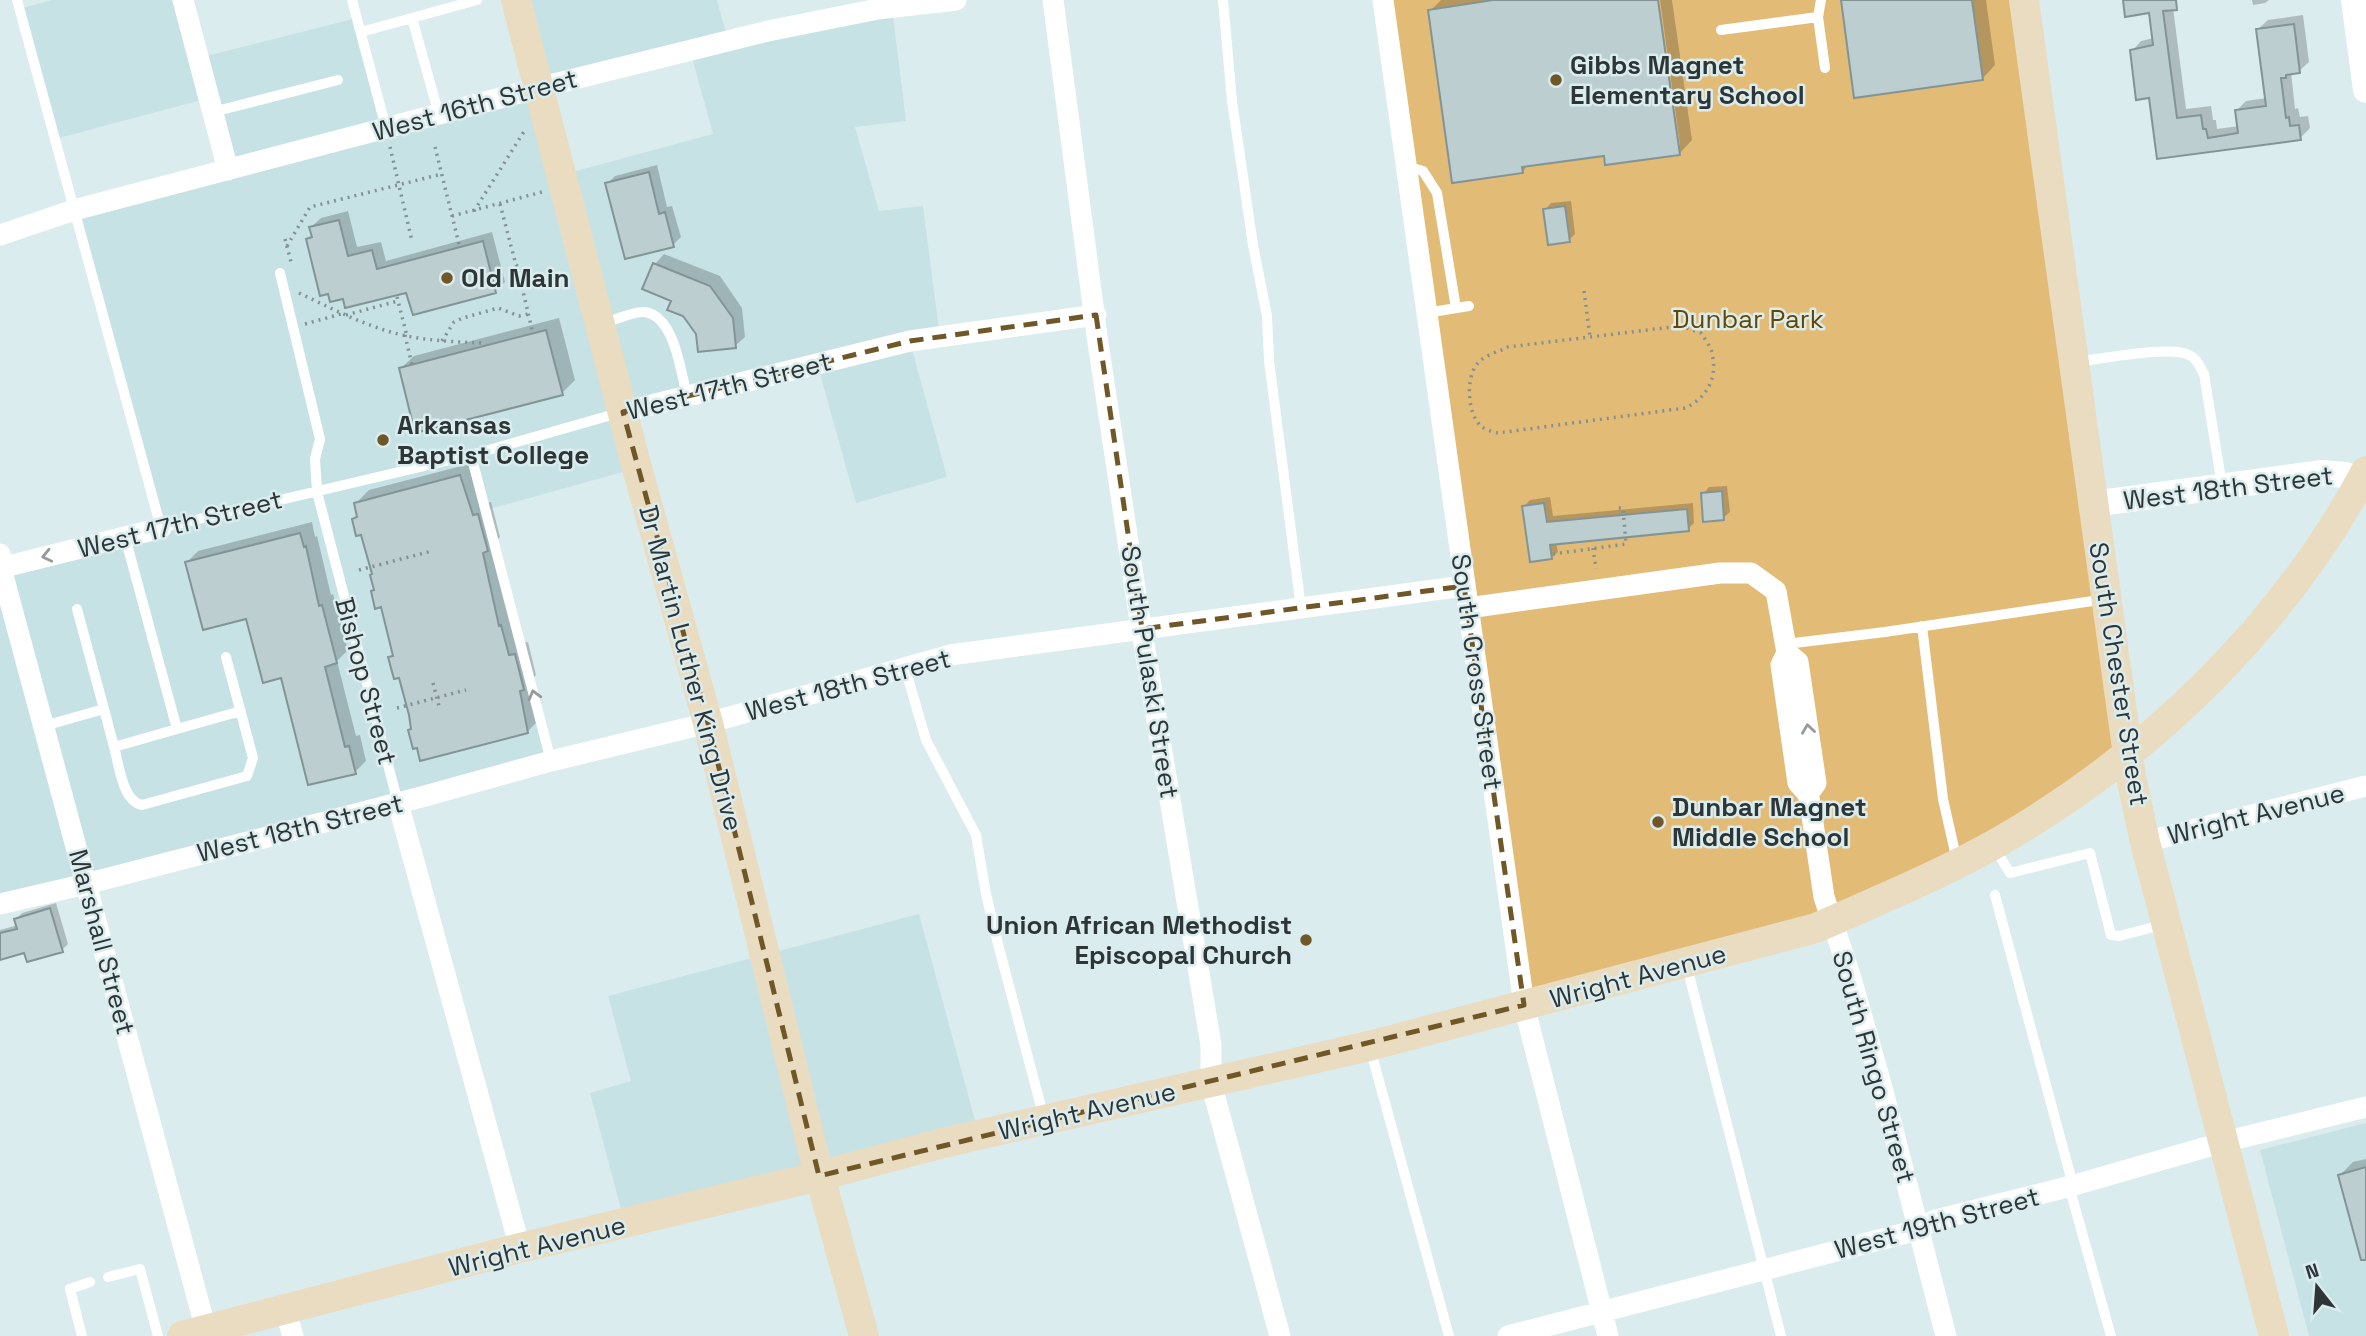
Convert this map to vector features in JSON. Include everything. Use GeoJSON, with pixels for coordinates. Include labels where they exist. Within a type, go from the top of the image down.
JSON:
{"type":"FeatureCollection","features":[{"type":"Feature","properties":{"kind":"main road","name":"Dr Martin Luther King Drive"},"geometry":{"type":"LineString","coordinates":[[516,0],[623,412],[708,723],[819,1176],[864,1336]]}},
{"type":"Feature","properties":{"kind":"main road","name":"South Chester Street"},"geometry":{"type":"LineString","coordinates":[[2024,0],[2128,753],[2145,842],[2274,1336]]}},
{"type":"Feature","properties":{"kind":"main road","name":"Wright Avenue"},"geometry":{"type":"LineString","coordinates":[[194,1333],[289,1323],[520,1248],[819,1176],[943,1143],[1369,1046],[1799,933],[1831,921],[1977,853],[2073,795],[2128,753],[2191,698],[2261,623],[2316,553],[2364,476]]}},
{"type":"Feature","properties":{"kind":"street"},"geometry":{"type":"LineString","coordinates":[[183,0],[228,170]]}},
{"type":"Feature","properties":{"kind":"street","name":"West 16th Street"},"geometry":{"type":"LineString","coordinates":[[0,235],[74,210],[538,88],[817,20],[878,9],[956,0]]}},
{"type":"Feature","properties":{"kind":"street","name":"South Pulaski Street"},"geometry":{"type":"LineString","coordinates":[[1053,0],[1097,336],[1211,1045],[1211,1083],[1280,1336]]}},
{"type":"Feature","properties":{"kind":"street","name":"South Cross Street"},"geometry":{"type":"LineString","coordinates":[[1383,0],[1524,1005],[1608,1336]]}},
{"type":"Feature","properties":{"kind":"street"},"geometry":{"type":"LineString","coordinates":[[2354,0],[2366,89]]}},
{"type":"Feature","properties":{"kind":"street","name":"West 17th Street"},"geometry":{"type":"LineString","coordinates":[[623,412],[910,341],[1096,315]]}},
{"type":"Feature","properties":{"kind":"street","name":"West 18th Street"},"geometry":{"type":"LineString","coordinates":[[2093,504],[2322,473],[2364,476]]}},
{"type":"Feature","properties":{"kind":"street","name":"West 17th Street"},"geometry":{"type":"LineString","coordinates":[[0,563],[161,528]]}},
{"type":"Feature","properties":{"kind":"street","name":"Marshall Street"},"geometry":{"type":"LineString","coordinates":[[0,563],[86,884],[194,1333]]}},
{"type":"Feature","properties":{"kind":"street","name":"South Ringo Street"},"geometry":{"type":"LineString","coordinates":[[1468,608],[1720,573],[1751,573],[1776,591],[1787,648],[1781,665],[1798,783],[1808,794],[1824,897],[1855,990],[1946,1336]]}},
{"type":"Feature","properties":{"kind":"street","name":"West 18th Street"},"geometry":{"type":"LineString","coordinates":[[0,904],[708,723],[950,655],[1464,586]]}},
{"type":"Feature","properties":{"kind":"street","name":"Wright Avenue"},"geometry":{"type":"LineString","coordinates":[[2145,842],[2366,786]]}},
{"type":"Feature","properties":{"kind":"street","name":"Bishop Street"},"geometry":{"type":"LineString","coordinates":[[398,803],[520,1248]]}},
{"type":"Feature","properties":{"kind":"street","name":"West 19th Street"},"geometry":{"type":"LineString","coordinates":[[1507,1336],[1906,1233],[1937,1220],[2071,1186],[2224,1142],[2366,1107]]}},
{"type":"Feature","properties":{"kind":"lane"},"geometry":{"type":"LineString","coordinates":[[17,0],[161,528]]}},
{"type":"Feature","properties":{"kind":"lane"},"geometry":{"type":"LineString","coordinates":[[352,0],[386,128]]}},
{"type":"Feature","properties":{"kind":"lane"},"geometry":{"type":"LineString","coordinates":[[361,32],[477,0]]}},
{"type":"Feature","properties":{"kind":"lane"},"geometry":{"type":"LineString","coordinates":[[1223,0],[1232,101],[1253,245],[1267,316],[1271,374],[1301,608]]}},
{"type":"Feature","properties":{"kind":"lane"},"geometry":{"type":"LineString","coordinates":[[1821,0],[1818,16],[1825,68]]}},
{"type":"Feature","properties":{"kind":"lane"},"geometry":{"type":"LineString","coordinates":[[1721,30],[1818,16]]}},
{"type":"Feature","properties":{"kind":"lane"},"geometry":{"type":"LineString","coordinates":[[412,18],[439,114]]}},
{"type":"Feature","properties":{"kind":"lane"},"geometry":{"type":"LineString","coordinates":[[213,112],[338,80]]}},
{"type":"Feature","properties":{"kind":"lane"},"geometry":{"type":"LineString","coordinates":[[1406,166],[1423,171],[1437,193],[1456,308]]}},
{"type":"Feature","properties":{"kind":"lane","name":"Bishop Street"},"geometry":{"type":"LineString","coordinates":[[280,273],[320,439],[315,459],[317,492],[398,803]]}},
{"type":"Feature","properties":{"kind":"lane"},"geometry":{"type":"LineString","coordinates":[[1426,313],[1469,306]]}},
{"type":"Feature","properties":{"kind":"lane"},"geometry":{"type":"LineString","coordinates":[[600,325],[644,312],[656,317],[666,327],[677,348],[687,396]]}},
{"type":"Feature","properties":{"kind":"lane"},"geometry":{"type":"LineString","coordinates":[[2074,362],[2170,351],[2185,353],[2197,360],[2204,374],[2222,486]]}},
{"type":"Feature","properties":{"kind":"lane","name":"West 17th Street"},"geometry":{"type":"LineString","coordinates":[[161,528],[471,455],[623,412]]}},
{"type":"Feature","properties":{"kind":"lane"},"geometry":{"type":"LineString","coordinates":[[471,455],[551,761]]}},
{"type":"Feature","properties":{"kind":"lane"},"geometry":{"type":"LineString","coordinates":[[125,537],[177,729]]}},
{"type":"Feature","properties":{"kind":"lane"},"geometry":{"type":"LineString","coordinates":[[1787,648],[2107,599]]}},
{"type":"Feature","properties":{"kind":"lane"},"geometry":{"type":"LineString","coordinates":[[77,609],[128,797],[135,804],[142,805],[247,776],[253,758],[226,657]]}},
{"type":"Feature","properties":{"kind":"lane"},"geometry":{"type":"LineString","coordinates":[[1922,626],[1943,799],[1977,853],[2010,873],[2090,853],[2111,935],[2119,936],[2167,924]]}},
{"type":"Feature","properties":{"kind":"lane"},"geometry":{"type":"LineString","coordinates":[[905,668],[926,740],[976,835],[998,944],[1045,1119]]}},
{"type":"Feature","properties":{"kind":"lane"},"geometry":{"type":"LineString","coordinates":[[44,726],[104,709]]}},
{"type":"Feature","properties":{"kind":"lane"},"geometry":{"type":"LineString","coordinates":[[114,747],[241,711]]}},
{"type":"Feature","properties":{"kind":"lane"},"geometry":{"type":"LineString","coordinates":[[1994,895],[2067,1161],[2072,1197],[2111,1336]]}},
{"type":"Feature","properties":{"kind":"lane"},"geometry":{"type":"LineString","coordinates":[[1686,963],[1781,1336]]}},
{"type":"Feature","properties":{"kind":"lane"},"geometry":{"type":"LineString","coordinates":[[1369,1046],[1449,1336]]}},
{"type":"Feature","properties":{"kind":"lane"},"geometry":{"type":"LineString","coordinates":[[108,1277],[139,1269],[158,1336]]}},
{"type":"Feature","properties":{"kind":"lane"},"geometry":{"type":"LineString","coordinates":[[82,1336],[70,1289],[90,1282]]}},
{"type":"Feature","properties":{"kind":"path"},"geometry":{"type":"LineString","coordinates":[[386,128],[412,241]]}},
{"type":"Feature","properties":{"kind":"path"},"geometry":{"type":"LineString","coordinates":[[474,211],[527,128]]}},
{"type":"Feature","properties":{"kind":"path"},"geometry":{"type":"LineString","coordinates":[[435,147],[459,244]]}},
{"type":"Feature","properties":{"kind":"path"},"geometry":{"type":"LineString","coordinates":[[287,246],[310,207],[442,174]]}},
{"type":"Feature","properties":{"kind":"path"},"geometry":{"type":"LineString","coordinates":[[452,216],[542,192]]}},
{"type":"Feature","properties":{"kind":"path"},"geometry":{"type":"LineString","coordinates":[[500,204],[516,265],[526,271],[527,276],[522,287],[533,334]]}},
{"type":"Feature","properties":{"kind":"path"},"geometry":{"type":"LineString","coordinates":[[1584,290],[1590,337]]}},
{"type":"Feature","properties":{"kind":"path"},"geometry":{"type":"LineString","coordinates":[[299,293],[343,315],[406,335],[442,341],[484,343]]}},
{"type":"Feature","properties":{"kind":"path"},"geometry":{"type":"LineString","coordinates":[[293,328],[398,299],[412,365]]}},
{"type":"Feature","properties":{"kind":"path"},"geometry":{"type":"LineString","coordinates":[[442,341],[454,322],[463,318],[498,308],[519,316],[528,314]]}},
{"type":"Feature","properties":{"kind":"path"},"geometry":{"type":"LineString","coordinates":[[1680,326],[1701,333],[1712,353],[1712,382],[1698,402],[1685,408],[1498,433],[1481,427],[1473,411],[1469,385],[1473,370],[1479,362],[1508,347],[1590,337],[1680,326]]}},
{"type":"Feature","properties":{"kind":"path"},"geometry":{"type":"LineString","coordinates":[[1553,554],[1626,544],[1623,508],[1617,509]]}},
{"type":"Feature","properties":{"kind":"path"},"geometry":{"type":"LineString","coordinates":[[359,570],[432,551]]}},
{"type":"Feature","properties":{"kind":"path"},"geometry":{"type":"LineString","coordinates":[[433,683],[439,706]]}},
{"type":"Feature","properties":{"kind":"path"},"geometry":{"type":"LineString","coordinates":[[397,708],[466,690]]}},
{"type":"Feature","properties":{"kind":"highlighted area"},"geometry":{"type":"Polygon","coordinates":[[[1096,315],[1142,629],[1464,586],[1524,1005],[819,1176],[708,723],[623,412],[910,341],[1096,315]]]}},
{"type":"Feature","properties":{"kind":"shaded area","name":"Arkansas Baptist College"},"geometry":{"type":"Polygon","coordinates":[[[52,0],[183,0],[199,58],[357,18],[386,128],[537,88],[516,0],[717,0],[728,40],[892,8],[906,121],[855,127],[879,211],[923,206],[940,338],[910,342],[947,477],[856,503],[817,363],[624,412],[637,468],[486,510],[551,761],[0,904],[0,568],[160,528],[74,210],[227,170],[209,98],[55,139],[19,9],[52,0]],[[690,50],[538,89],[561,175],[713,134],[690,50]]]}},
{"type":"Feature","properties":{"kind":"shaded area"},"geometry":{"type":"Polygon","coordinates":[[[919,914],[979,1135],[625,1224],[590,1093],[631,1081],[608,996],[919,914]]]}},
{"type":"Feature","properties":{"kind":"shaded area"},"geometry":{"type":"Polygon","coordinates":[[[2366,1123],[2366,1336],[2309,1336],[2260,1150],[2366,1123]]]}},
{"type":"Feature","properties":{"kind":"green space","name":"Dunbar Park"},"geometry":{"type":"Polygon","coordinates":[[[1382,0],[2026,0],[2128,753],[1831,921],[1524,1005],[1382,0]]]}},
{"type":"Feature","properties":{"kind":"building"},"geometry":{"type":"Polygon","coordinates":[[[1493,0],[1658,0],[1680,155],[1605,165],[1604,156],[1522,167],[1523,173],[1452,183],[1428,10],[1493,0]]]}},
{"type":"Feature","properties":{"kind":"building"},"geometry":{"type":"Polygon","coordinates":[[[1841,0],[1972,0],[1983,80],[1854,98],[1841,0]]]}},
{"type":"Feature","properties":{"kind":"building"},"geometry":{"type":"Polygon","coordinates":[[[2123,0],[2176,0],[2177,10],[2163,11],[2177,118],[2201,115],[2203,129],[2206,129],[2208,138],[2238,133],[2235,110],[2266,106],[2256,29],[2294,24],[2300,73],[2281,78],[2286,118],[2289,117],[2290,126],[2299,125],[2301,140],[2157,159],[2149,98],[2136,100],[2130,50],[2153,45],[2149,13],[2125,17],[2123,0]]]}},
{"type":"Feature","properties":{"kind":"building"},"geometry":{"type":"Polygon","coordinates":[[[649,172],[659,214],[665,212],[674,247],[625,259],[605,183],[649,172]]]}},
{"type":"Feature","properties":{"kind":"building"},"geometry":{"type":"Polygon","coordinates":[[[1565,206],[1570,242],[1548,245],[1543,209],[1565,206]]]}},
{"type":"Feature","properties":{"kind":"building"},"geometry":{"type":"Polygon","coordinates":[[[339,220],[348,256],[372,250],[377,269],[483,241],[496,293],[413,315],[406,293],[345,308],[343,299],[330,302],[328,294],[320,296],[306,239],[312,237],[309,227],[339,220]]]}},
{"type":"Feature","properties":{"kind":"building"},"geometry":{"type":"Polygon","coordinates":[[[653,263],[710,286],[733,318],[736,348],[698,352],[696,334],[683,316],[667,310],[671,301],[642,289],[653,263]]]}},
{"type":"Feature","properties":{"kind":"building"},"geometry":{"type":"Polygon","coordinates":[[[546,330],[563,395],[415,433],[399,368],[546,330]]]}},
{"type":"Feature","properties":{"kind":"building"},"geometry":{"type":"Polygon","coordinates":[[[460,475],[473,515],[478,514],[488,551],[483,553],[499,626],[501,625],[509,655],[515,654],[524,690],[520,691],[528,733],[420,761],[417,748],[413,749],[408,730],[411,729],[409,715],[399,678],[394,679],[388,657],[393,656],[381,607],[375,609],[371,591],[374,590],[370,575],[372,574],[361,535],[356,536],[352,519],[357,517],[354,503],[460,475]]]}},
{"type":"Feature","properties":{"kind":"building"},"geometry":{"type":"Polygon","coordinates":[[[1722,491],[1724,520],[1703,522],[1701,493],[1722,491]]]}},
{"type":"Feature","properties":{"kind":"building"},"geometry":{"type":"Polygon","coordinates":[[[1544,503],[1547,522],[1687,509],[1689,531],[1550,545],[1552,559],[1530,562],[1522,506],[1544,503]]]}},
{"type":"Feature","properties":{"kind":"building"},"geometry":{"type":"Polygon","coordinates":[[[300,533],[304,547],[306,546],[319,606],[322,605],[337,663],[325,667],[345,747],[349,746],[356,774],[308,785],[281,678],[263,683],[246,619],[203,630],[185,562],[300,533]]]}},
{"type":"Feature","properties":{"kind":"building"},"geometry":{"type":"Polygon","coordinates":[[[50,908],[63,952],[27,962],[24,953],[0,960],[0,933],[17,929],[14,919],[50,908]]]}},
{"type":"Feature","properties":{"kind":"building"},"geometry":{"type":"Polygon","coordinates":[[[2366,1167],[2366,1260],[2361,1260],[2338,1175],[2366,1167]]]}},
{"type":"Feature","properties":{"kind":"place","name":"Gibbs Magnet Elementary School"},"geometry":{"type":"Point","coordinates":[1556,80]}},
{"type":"Feature","properties":{"kind":"place","name":"Old Main"},"geometry":{"type":"Point","coordinates":[447,278]}},
{"type":"Feature","properties":{"kind":"place","name":"Arkansas Baptist College"},"geometry":{"type":"Point","coordinates":[383,440]}},
{"type":"Feature","properties":{"kind":"place","name":"Dunbar Magnet Middle School"},"geometry":{"type":"Point","coordinates":[1658,822]}},
{"type":"Feature","properties":{"kind":"place","name":"Union African Methodist Episcopal Church"},"geometry":{"type":"Point","coordinates":[1306,940]}}]}
